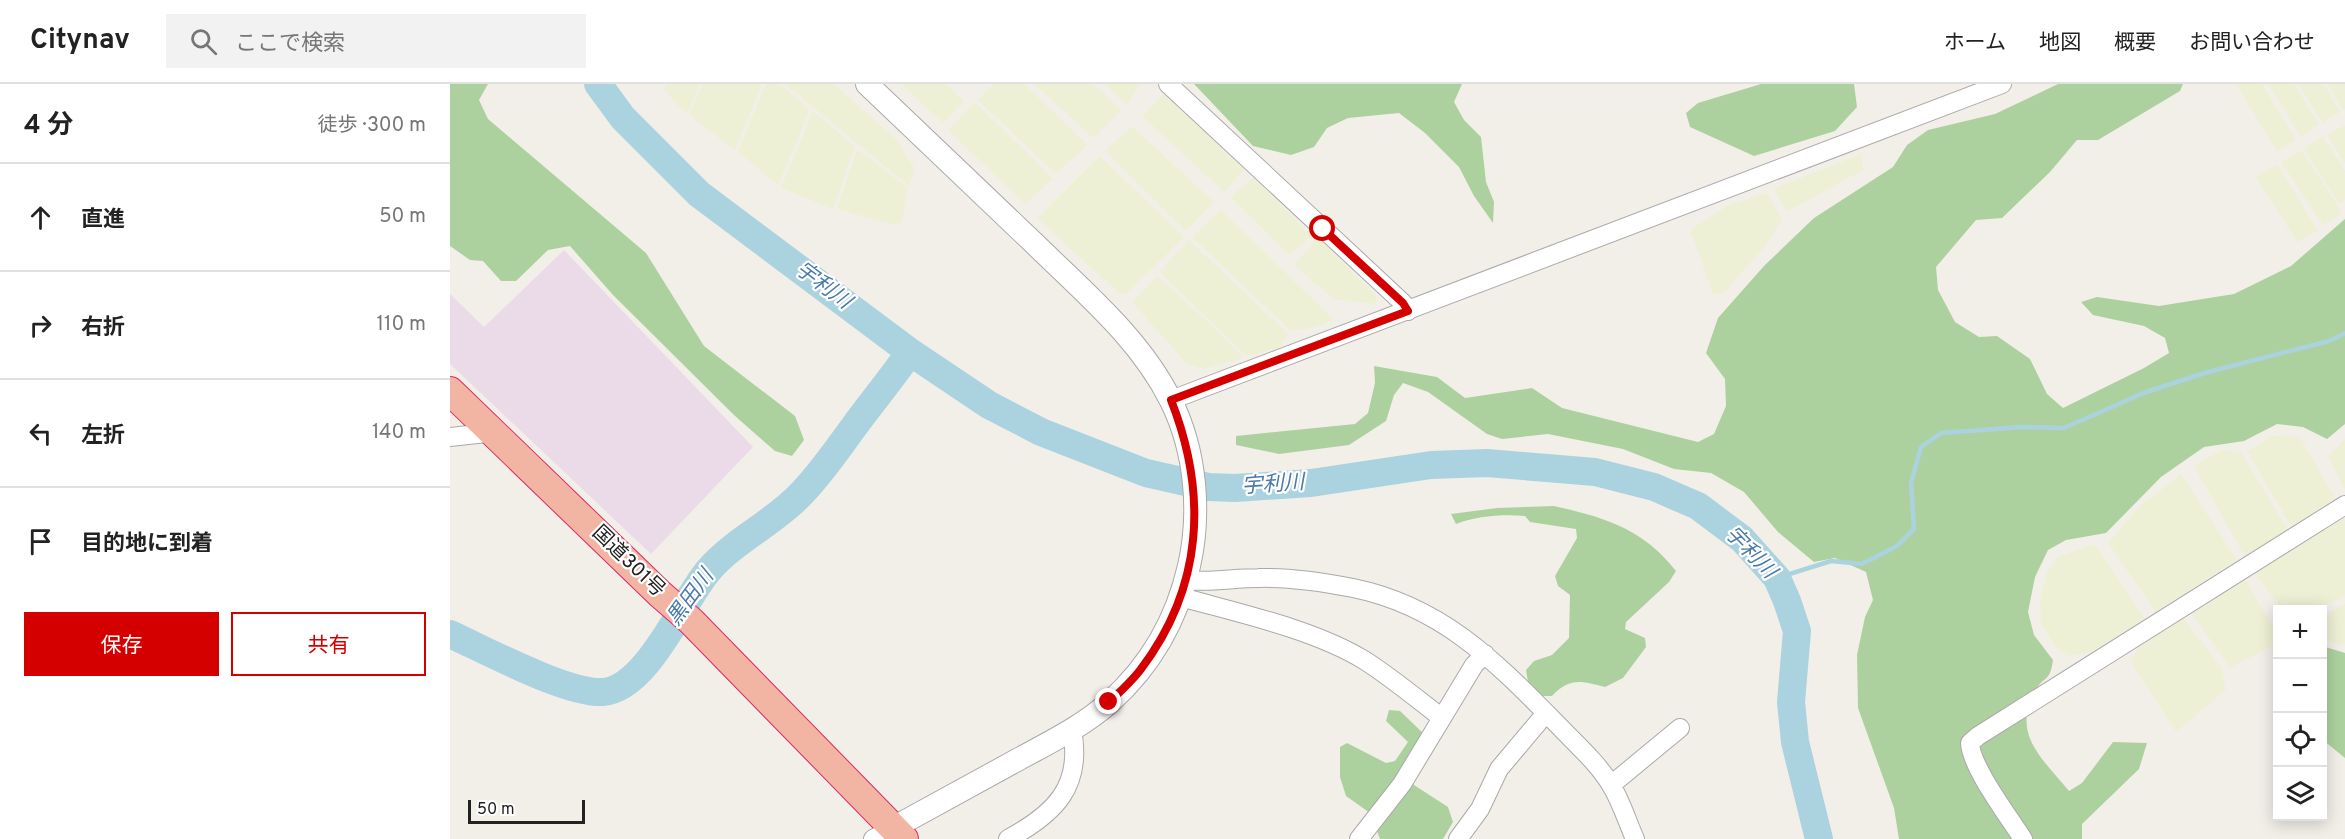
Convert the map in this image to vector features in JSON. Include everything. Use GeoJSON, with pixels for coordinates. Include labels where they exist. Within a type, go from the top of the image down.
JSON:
{"type":"FeatureCollection","features":[{"type":"Feature","properties":{"kind":"highway","name":"国道301号"},"geometry":{"type":"LineString","coordinates":[[450,392],[691,621],[890,835]]}},
{"type":"Feature","properties":{"kind":"street"},"geometry":{"type":"LineString","coordinates":[[867,84],[1090,297],[1138,348],[1171,400],[1184,433],[1194,484],[1196,521],[1183,588],[1162,638],[1140,671],[1109,702],[1072,730],[890,835]]}},
{"type":"Feature","properties":{"kind":"street"},"geometry":{"type":"LineString","coordinates":[[1168,84],[1403,303],[1408,311]]}},
{"type":"Feature","properties":{"kind":"street"},"geometry":{"type":"LineString","coordinates":[[1171,400],[2002,84]]}},
{"type":"Feature","properties":{"kind":"street"},"geometry":{"type":"LineString","coordinates":[[450,437],[486,434],[491,431]]}},
{"type":"Feature","properties":{"kind":"street"},"geometry":{"type":"LineString","coordinates":[[2023,839],[1977,766],[1970,753],[1970,743],[1998,723],[2345,505]]}},
{"type":"Feature","properties":{"kind":"street"},"geometry":{"type":"LineString","coordinates":[[1183,588],[1209,582],[1258,578],[1286,579],[1351,588],[1387,596],[1428,614],[1485,654],[1593,762],[1611,785],[1635,839]]}},
{"type":"Feature","properties":{"kind":"street"},"geometry":{"type":"LineString","coordinates":[[1183,588],[1252,616],[1328,642],[1364,660],[1442,718]]}},
{"type":"Feature","properties":{"kind":"street"},"geometry":{"type":"LineString","coordinates":[[1359,839],[1402,784],[1474,664],[1485,654]]}},
{"type":"Feature","properties":{"kind":"street"},"geometry":{"type":"LineString","coordinates":[[1458,839],[1480,809],[1499,769],[1546,713]]}},
{"type":"Feature","properties":{"kind":"street"},"geometry":{"type":"LineString","coordinates":[[1611,785],[1680,728]]}},
{"type":"Feature","properties":{"kind":"street"},"geometry":{"type":"LineString","coordinates":[[1008,839],[1055,807],[1067,788],[1075,759],[1072,730]]}},
{"type":"Feature","properties":{"kind":"shaded area"},"geometry":{"type":"Polygon","coordinates":[[[564,250],[753,447],[651,554],[450,364],[450,294],[484,327],[564,250]]]}},
{"type":"Feature","properties":{"kind":"green space"},"geometry":{"type":"Polygon","coordinates":[[[450,84],[488,84],[479,100],[488,119],[646,253],[704,346],[795,416],[804,440],[792,456],[775,451],[735,416],[613,295],[570,246],[548,250],[516,281],[501,281],[483,261],[470,260],[450,246],[450,84]]]}},
{"type":"Feature","properties":{"kind":"green space"},"geometry":{"type":"Polygon","coordinates":[[[666,84],[700,84],[688,113],[680,108],[664,90],[666,84]]]}},
{"type":"Feature","properties":{"kind":"green space"},"geometry":{"type":"Polygon","coordinates":[[[703,84],[762,84],[735,150],[689,115],[703,84]]]}},
{"type":"Feature","properties":{"kind":"green space"},"geometry":{"type":"Polygon","coordinates":[[[766,84],[780,84],[810,110],[778,185],[738,152],[766,84]]]}},
{"type":"Feature","properties":{"kind":"green space"},"geometry":{"type":"Polygon","coordinates":[[[785,84],[834,84],[896,139],[915,169],[909,186],[785,84]]]}},
{"type":"Feature","properties":{"kind":"green space"},"geometry":{"type":"Polygon","coordinates":[[[901,84],[946,84],[964,101],[943,123],[901,84]]]}},
{"type":"Feature","properties":{"kind":"green space"},"geometry":{"type":"Polygon","coordinates":[[[993,84],[1024,84],[1088,145],[1056,174],[978,100],[993,84]]]}},
{"type":"Feature","properties":{"kind":"green space"},"geometry":{"type":"Polygon","coordinates":[[[1034,84],[1093,84],[1121,110],[1093,138],[1034,84]]]}},
{"type":"Feature","properties":{"kind":"green space"},"geometry":{"type":"Polygon","coordinates":[[[1105,84],[1140,84],[1127,105],[1105,84]]]}},
{"type":"Feature","properties":{"kind":"green space"},"geometry":{"type":"Polygon","coordinates":[[[1194,84],[1462,84],[1454,102],[1464,120],[1481,137],[1486,182],[1494,202],[1493,223],[1474,196],[1459,167],[1425,133],[1399,113],[1348,118],[1327,128],[1314,147],[1291,155],[1253,146],[1194,84]]]}},
{"type":"Feature","properties":{"kind":"green space"},"geometry":{"type":"Polygon","coordinates":[[[1761,84],[1854,84],[1857,107],[1835,131],[1754,156],[1690,127],[1686,113],[1698,103],[1761,84]]]}},
{"type":"Feature","properties":{"kind":"green space"},"geometry":{"type":"Polygon","coordinates":[[[2058,84],[2183,84],[2180,91],[2098,140],[2077,140],[2050,172],[2002,218],[1976,220],[1936,267],[1938,290],[1955,322],[1979,337],[1997,336],[2030,359],[2047,394],[2063,408],[2144,368],[2169,353],[2165,338],[2144,326],[2093,315],[2081,302],[2097,297],[2159,306],[2234,294],[2291,266],[2345,219],[2345,424],[2327,439],[2303,427],[2277,424],[2244,441],[2204,447],[2161,477],[2106,533],[2066,540],[2048,550],[2035,577],[2028,612],[2034,635],[2053,660],[2048,676],[2035,691],[2027,721],[2028,734],[2040,757],[2069,791],[2082,783],[2113,742],[2147,743],[2139,769],[2082,824],[2082,839],[1899,839],[1894,808],[1858,708],[1857,655],[1865,617],[1873,600],[1866,572],[1835,558],[1814,562],[1778,532],[1744,492],[1711,473],[1674,469],[1623,449],[1548,434],[1502,439],[1487,434],[1428,392],[1403,383],[1394,395],[1386,421],[1349,445],[1279,454],[1236,445],[1236,436],[1355,424],[1368,413],[1375,383],[1374,366],[1437,377],[1465,398],[1532,388],[1562,408],[1698,442],[1714,434],[1726,406],[1725,379],[1706,353],[1718,318],[1764,266],[1814,218],[1893,167],[1907,145],[1928,130],[1995,114],[2058,84]]]}},
{"type":"Feature","properties":{"kind":"green space"},"geometry":{"type":"Polygon","coordinates":[[[2236,84],[2262,84],[2296,140],[2277,151],[2236,84]]]}},
{"type":"Feature","properties":{"kind":"green space"},"geometry":{"type":"Polygon","coordinates":[[[2268,84],[2294,84],[2319,124],[2301,137],[2268,84]]]}},
{"type":"Feature","properties":{"kind":"green space"},"geometry":{"type":"Polygon","coordinates":[[[2298,84],[2324,84],[2340,112],[2323,123],[2298,84]]]}},
{"type":"Feature","properties":{"kind":"green space"},"geometry":{"type":"Polygon","coordinates":[[[2327,84],[2345,84],[2345,109],[2343,110],[2327,84]]]}},
{"type":"Feature","properties":{"kind":"green space"},"geometry":{"type":"Polygon","coordinates":[[[1163,94],[1245,169],[1224,192],[1142,116],[1163,94]]]}},
{"type":"Feature","properties":{"kind":"green space"},"geometry":{"type":"Polygon","coordinates":[[[975,102],[1053,179],[1025,204],[948,130],[975,102]]]}},
{"type":"Feature","properties":{"kind":"green space"},"geometry":{"type":"Polygon","coordinates":[[[813,111],[855,147],[833,209],[781,188],[813,111]]]}},
{"type":"Feature","properties":{"kind":"green space"},"geometry":{"type":"Polygon","coordinates":[[[2345,125],[2345,164],[2327,135],[2345,125]]]}},
{"type":"Feature","properties":{"kind":"green space"},"geometry":{"type":"Polygon","coordinates":[[[1132,126],[1214,202],[1186,231],[1105,151],[1132,126]]]}},
{"type":"Feature","properties":{"kind":"green space"},"geometry":{"type":"Polygon","coordinates":[[[2323,136],[2345,170],[2345,200],[2339,204],[2304,149],[2323,136]]]}},
{"type":"Feature","properties":{"kind":"green space"},"geometry":{"type":"Polygon","coordinates":[[[857,149],[908,188],[902,222],[894,225],[837,209],[857,149]]]}},
{"type":"Feature","properties":{"kind":"green space"},"geometry":{"type":"Polygon","coordinates":[[[2301,150],[2340,209],[2341,215],[2323,225],[2281,162],[2301,150]]]}},
{"type":"Feature","properties":{"kind":"green space"},"geometry":{"type":"Polygon","coordinates":[[[1861,154],[1863,170],[1787,212],[1774,188],[1861,154]]]}},
{"type":"Feature","properties":{"kind":"green space"},"geometry":{"type":"Polygon","coordinates":[[[1100,156],[1184,237],[1126,294],[1120,294],[1037,218],[1100,156]]]}},
{"type":"Feature","properties":{"kind":"green space"},"geometry":{"type":"Polygon","coordinates":[[[2277,164],[2318,231],[2297,242],[2256,177],[2277,164]]]}},
{"type":"Feature","properties":{"kind":"green space"},"geometry":{"type":"Polygon","coordinates":[[[1254,177],[1311,236],[1289,255],[1230,197],[1254,177]]]}},
{"type":"Feature","properties":{"kind":"green space"},"geometry":{"type":"Polygon","coordinates":[[[1767,193],[1782,219],[1767,244],[1724,293],[1713,294],[1690,230],[1727,206],[1767,193]]]}},
{"type":"Feature","properties":{"kind":"green space"},"geometry":{"type":"Polygon","coordinates":[[[1221,210],[1334,320],[1307,329],[1290,330],[1192,237],[1221,210]]]}},
{"type":"Feature","properties":{"kind":"green space"},"geometry":{"type":"Polygon","coordinates":[[[1318,238],[1376,296],[1376,304],[1333,299],[1294,265],[1318,238]]]}},
{"type":"Feature","properties":{"kind":"green space"},"geometry":{"type":"Polygon","coordinates":[[[1189,240],[1288,334],[1281,347],[1247,356],[1159,272],[1189,240]]]}},
{"type":"Feature","properties":{"kind":"green space"},"geometry":{"type":"Polygon","coordinates":[[[1157,276],[1244,358],[1203,369],[1186,363],[1132,302],[1157,276]]]}},
{"type":"Feature","properties":{"kind":"green space"},"geometry":{"type":"Polygon","coordinates":[[[2272,436],[2300,437],[2335,498],[2292,528],[2247,451],[2272,436]]]}},
{"type":"Feature","properties":{"kind":"green space"},"geometry":{"type":"Polygon","coordinates":[[[2345,439],[2345,490],[2328,457],[2345,439]]]}},
{"type":"Feature","properties":{"kind":"green space"},"geometry":{"type":"Polygon","coordinates":[[[2221,450],[2241,452],[2288,530],[2245,557],[2194,466],[2221,450]]]}},
{"type":"Feature","properties":{"kind":"green space"},"geometry":{"type":"Polygon","coordinates":[[[2181,474],[2237,560],[2156,612],[2108,543],[2139,507],[2181,474]]]}},
{"type":"Feature","properties":{"kind":"green space"},"geometry":{"type":"Polygon","coordinates":[[[1554,506],[1590,515],[1622,527],[1650,544],[1676,571],[1669,582],[1626,622],[1625,629],[1645,638],[1646,647],[1623,678],[1605,687],[1582,682],[1570,683],[1552,696],[1541,696],[1528,682],[1526,670],[1534,661],[1552,655],[1569,638],[1570,595],[1558,586],[1555,576],[1577,538],[1576,529],[1530,522],[1525,516],[1516,515],[1481,517],[1456,524],[1451,514],[1497,508],[1554,506]]]}},
{"type":"Feature","properties":{"kind":"green space"},"geometry":{"type":"Polygon","coordinates":[[[2342,515],[2345,520],[2345,595],[2326,605],[2279,605],[2252,570],[2342,515]]]}},
{"type":"Feature","properties":{"kind":"green space"},"geometry":{"type":"Polygon","coordinates":[[[2095,544],[2145,619],[2092,652],[2068,656],[2055,646],[2041,624],[2040,600],[2047,572],[2059,556],[2095,544]]]}},
{"type":"Feature","properties":{"kind":"green space"},"geometry":{"type":"Polygon","coordinates":[[[2244,578],[2273,626],[2273,645],[2230,668],[2191,612],[2244,578]]]}},
{"type":"Feature","properties":{"kind":"green space"},"geometry":{"type":"Polygon","coordinates":[[[2345,603],[2345,645],[2327,640],[2327,614],[2345,603]]]}},
{"type":"Feature","properties":{"kind":"green space"},"geometry":{"type":"Polygon","coordinates":[[[2183,618],[2221,667],[2226,690],[2176,732],[2130,661],[2140,646],[2183,618]]]}},
{"type":"Feature","properties":{"kind":"green space"},"geometry":{"type":"Polygon","coordinates":[[[2327,648],[2345,653],[2345,758],[2327,743],[2327,648]]]}},
{"type":"Feature","properties":{"kind":"green space"},"geometry":{"type":"Polygon","coordinates":[[[1389,710],[1400,711],[1423,733],[1403,774],[1414,785],[1448,807],[1453,822],[1443,839],[1380,839],[1370,813],[1346,796],[1340,777],[1340,747],[1347,743],[1386,763],[1395,761],[1408,742],[1386,721],[1389,710]]]}},
{"type":"Feature","properties":{"kind":"waterway","name":"宇利川"},"geometry":{"type":"LineString","coordinates":[[598,84],[623,118],[699,194],[910,352],[989,405],[1041,432],[1146,473],[1208,487],[1235,488],[1311,483],[1431,465],[1487,463],[1595,472],[1654,487],[1698,506],[1742,539],[1777,578],[1787,601],[1797,631],[1791,702],[1795,742],[1819,839]]}},
{"type":"Feature","properties":{"kind":"waterway"},"geometry":{"type":"LineString","coordinates":[[1777,578],[1831,561],[1862,564],[1897,546],[1914,529],[1911,483],[1921,447],[1941,433],[2022,427],[2064,428],[2146,392],[2208,372],[2329,341],[2345,333]]}},
{"type":"Feature","properties":{"kind":"waterway","name":"黒田川"},"geometry":{"type":"LineString","coordinates":[[450,634],[526,670],[569,686],[603,692],[619,687],[649,661],[698,585],[718,560],[788,506],[814,480],[910,352]]}},
{"type":"Feature","properties":{"kind":"route"},"geometry":{"type":"LineString","coordinates":[[1109,702],[1140,671],[1162,638],[1181,597],[1192,551],[1196,521],[1194,484],[1184,433],[1171,400],[1408,311],[1403,303],[1323,229]]}}]}
